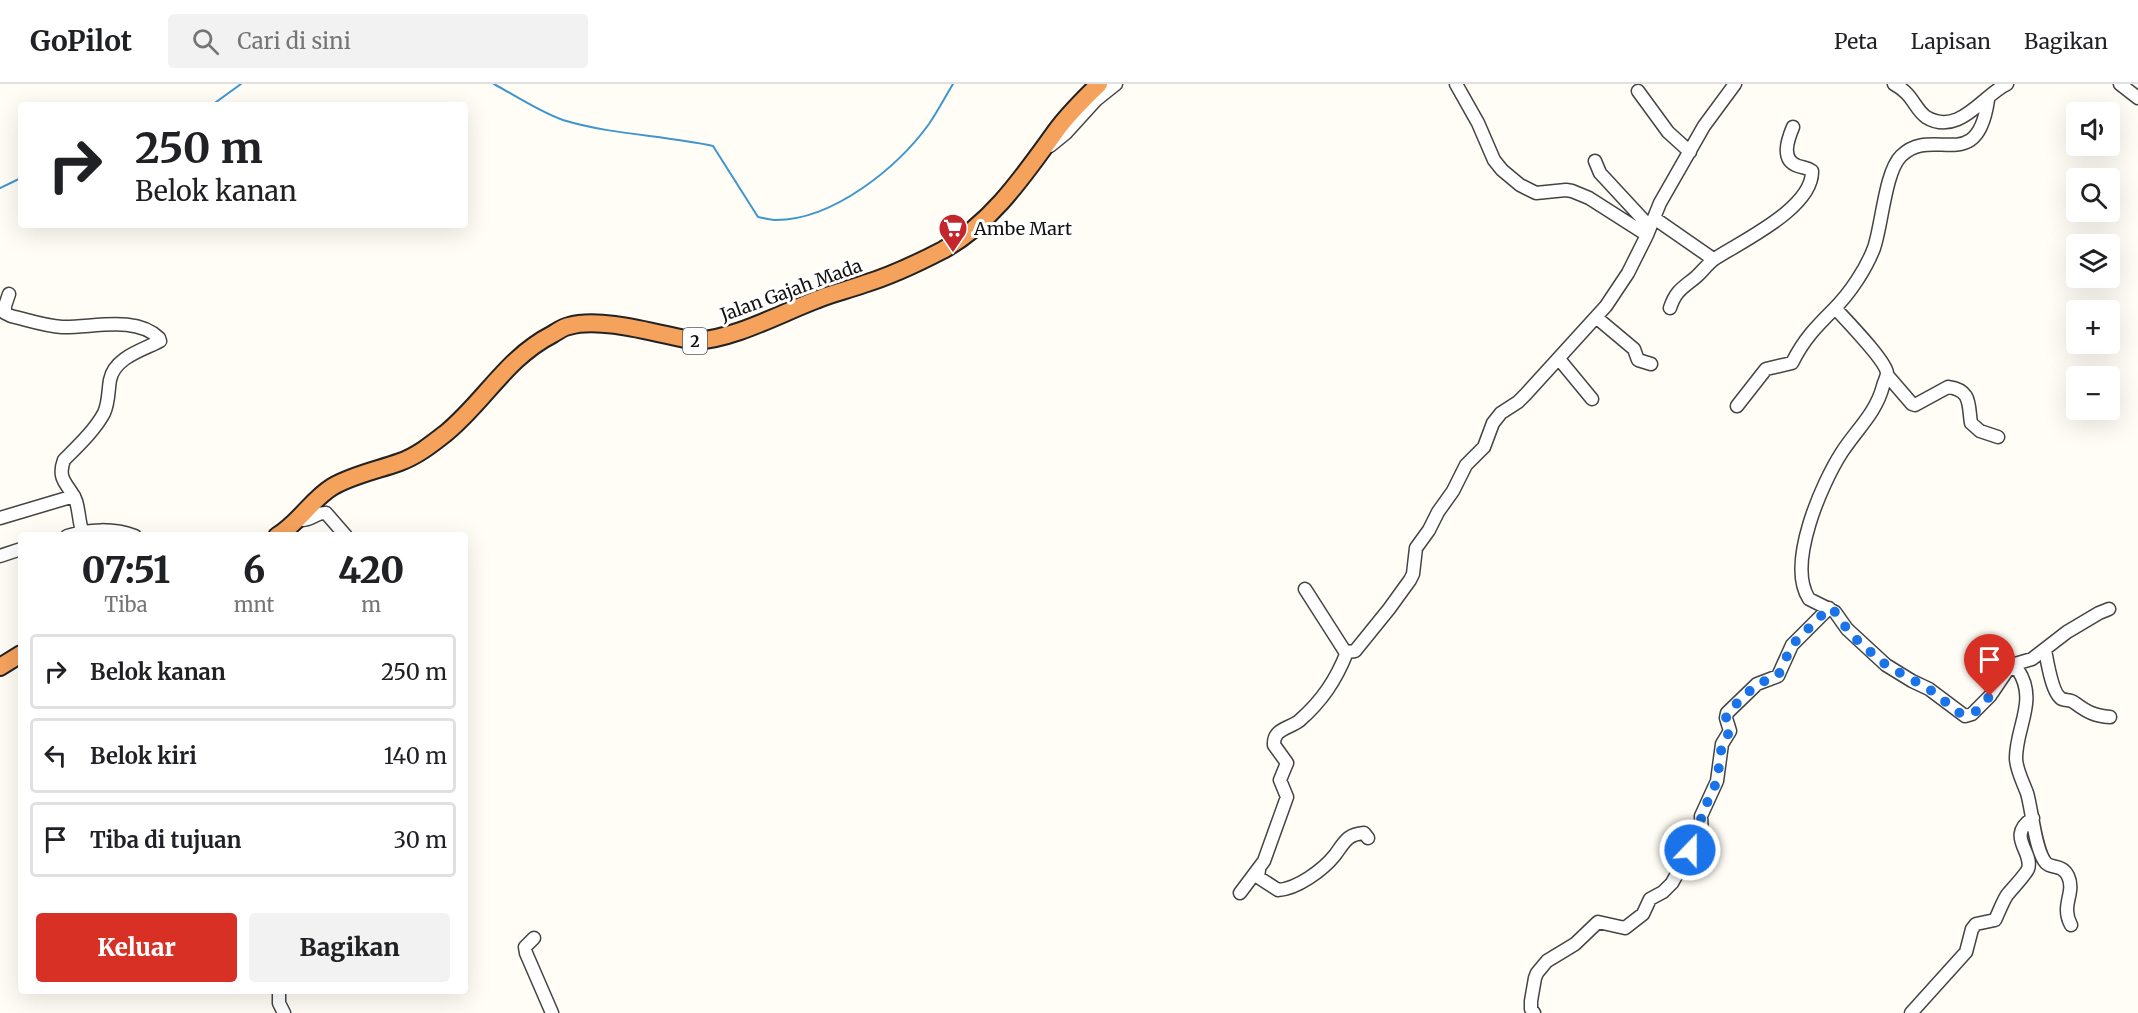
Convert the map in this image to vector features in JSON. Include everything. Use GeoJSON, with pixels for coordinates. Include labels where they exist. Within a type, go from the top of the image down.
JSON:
{"type":"FeatureCollection","features":[{"type":"Feature","properties":{"kind":"highway","name":"Jalan Gajah Mada"},"geometry":{"type":"LineString","coordinates":[[282,532],[298,520],[321,495],[334,486],[403,462],[423,450],[463,417],[507,367],[539,341],[568,326],[606,325],[695,341],[705,340],[749,327],[830,294],[864,284],[945,249],[971,230],[1009,194],[1066,119],[1099,84]]}},
{"type":"Feature","properties":{"kind":"highway"},"geometry":{"type":"LineString","coordinates":[[0,667],[18,656]]}},
{"type":"Feature","properties":{"kind":"street"},"geometry":{"type":"LineString","coordinates":[[1044,149],[1066,133],[1096,100],[1116,84]]}},
{"type":"Feature","properties":{"kind":"street"},"geometry":{"type":"LineString","coordinates":[[1456,84],[1478,123],[1494,160],[1520,185],[1536,193],[1572,191],[1650,227],[1713,260]]}},
{"type":"Feature","properties":{"kind":"street"},"geometry":{"type":"LineString","coordinates":[[1347,652],[1354,651],[1364,640],[1410,580],[1413,574],[1413,557],[1418,544],[1430,530],[1466,465],[1484,447],[1497,416],[1518,402],[1597,318],[1628,273],[1660,203],[1704,126],[1735,84]]}},
{"type":"Feature","properties":{"kind":"street"},"geometry":{"type":"LineString","coordinates":[[1894,84],[1911,96],[1923,115],[1937,121],[1958,119],[1988,100],[1995,91],[2007,84]]}},
{"type":"Feature","properties":{"kind":"street"},"geometry":{"type":"LineString","coordinates":[[2120,84],[2138,98]]}},
{"type":"Feature","properties":{"kind":"street"},"geometry":{"type":"LineString","coordinates":[[1638,91],[1668,132],[1690,152]]}},
{"type":"Feature","properties":{"kind":"street"},"geometry":{"type":"LineString","coordinates":[[1737,406],[1766,369],[1792,363],[1798,349],[1813,328],[1835,309],[1859,276],[1874,248],[1886,196],[1899,158],[1919,146],[1951,145],[1973,139],[1979,133],[1985,119],[1988,100]]}},
{"type":"Feature","properties":{"kind":"street"},"geometry":{"type":"LineString","coordinates":[[1670,308],[1677,291],[1713,260],[1776,220],[1794,206],[1805,192],[1812,171],[1793,164],[1787,155],[1787,142],[1793,126]]}},
{"type":"Feature","properties":{"kind":"street"},"geometry":{"type":"LineString","coordinates":[[1595,161],[1600,173],[1650,227]]}},
{"type":"Feature","properties":{"kind":"street"},"geometry":{"type":"LineString","coordinates":[[9,294],[4,310],[5,314],[11,316],[64,327],[124,325],[144,330],[159,338],[159,341],[134,353],[114,370],[110,377],[108,401],[103,415],[64,460],[61,468],[63,481],[74,496],[82,531]]}},
{"type":"Feature","properties":{"kind":"street"},"geometry":{"type":"LineString","coordinates":[[1835,309],[1872,350],[1885,368],[1887,375],[1912,404],[1915,405],[1948,387],[1961,390],[1966,396],[1971,423],[1980,431],[1998,437]]}},
{"type":"Feature","properties":{"kind":"street"},"geometry":{"type":"LineString","coordinates":[[1597,318],[1634,349],[1638,360],[1651,364]]}},
{"type":"Feature","properties":{"kind":"street"},"geometry":{"type":"LineString","coordinates":[[1559,359],[1592,399]]}},
{"type":"Feature","properties":{"kind":"street"},"geometry":{"type":"LineString","coordinates":[[1887,375],[1874,410],[1841,454],[1818,501],[1804,538],[1803,582],[1806,594],[1815,602],[1835,612],[1859,642],[1886,665],[1929,689],[1965,716],[1972,714],[1990,696],[2009,668],[2032,658],[2076,626],[2109,609]]}},
{"type":"Feature","properties":{"kind":"street"},"geometry":{"type":"LineString","coordinates":[[0,518],[74,496]]}},
{"type":"Feature","properties":{"kind":"street"},"geometry":{"type":"LineString","coordinates":[[298,520],[310,520],[321,512],[326,513],[343,532]]}},
{"type":"Feature","properties":{"kind":"street"},"geometry":{"type":"LineString","coordinates":[[79,532],[115,532]]}},
{"type":"Feature","properties":{"kind":"street"},"geometry":{"type":"LineString","coordinates":[[0,556],[18,550]]}},
{"type":"Feature","properties":{"kind":"street"},"geometry":{"type":"LineString","coordinates":[[1305,589],[1323,620],[1347,652]]}},
{"type":"Feature","properties":{"kind":"street"},"geometry":{"type":"LineString","coordinates":[[1534,1013],[1531,1006],[1535,978],[1547,962],[1575,944],[1598,922],[1625,928],[1643,914],[1650,899],[1663,892],[1672,883],[1692,847],[1702,837],[1701,816],[1717,781],[1722,744],[1730,731],[1726,718],[1727,713],[1757,684],[1778,676],[1792,645],[1829,608]]}},
{"type":"Feature","properties":{"kind":"street"},"geometry":{"type":"LineString","coordinates":[[2045,650],[2049,669],[2062,699],[2072,700],[2092,714],[2110,717]]}},
{"type":"Feature","properties":{"kind":"street"},"geometry":{"type":"LineString","coordinates":[[1240,893],[1258,870],[1276,832],[1287,797],[1280,780],[1287,764],[1274,745],[1275,736],[1279,731],[1300,719],[1329,688],[1340,671],[1347,652]]}},
{"type":"Feature","properties":{"kind":"street"},"geometry":{"type":"LineString","coordinates":[[2009,668],[2018,669],[2026,687],[2025,719],[2015,759],[2033,818],[2037,843],[2045,862],[2059,867],[2068,876],[2070,885],[2066,910],[2071,925]]}},
{"type":"Feature","properties":{"kind":"street"},"geometry":{"type":"LineString","coordinates":[[1911,1013],[1966,951],[1972,929],[1976,924],[1995,920],[2003,901],[2028,869],[2021,836],[2026,822],[2033,818]]}},
{"type":"Feature","properties":{"kind":"street"},"geometry":{"type":"LineString","coordinates":[[1258,870],[1258,877],[1278,890],[1295,887],[1334,856],[1344,840],[1364,833],[1368,838]]}},
{"type":"Feature","properties":{"kind":"street"},"geometry":{"type":"LineString","coordinates":[[534,938],[525,947],[525,953],[552,1013]]}},
{"type":"Feature","properties":{"kind":"street"},"geometry":{"type":"LineString","coordinates":[[279,994],[279,1003],[284,1013]]}},
{"type":"Feature","properties":{"kind":"waterway"},"geometry":{"type":"LineString","coordinates":[[216,102],[241,84]]}},
{"type":"Feature","properties":{"kind":"waterway"},"geometry":{"type":"LineString","coordinates":[[494,84],[563,120],[600,129],[713,146],[758,217],[776,220],[798,218],[819,211],[841,201],[882,174],[916,141],[953,84]]}},
{"type":"Feature","properties":{"kind":"waterway"},"geometry":{"type":"LineString","coordinates":[[0,188],[18,179]]}},
{"type":"Feature","properties":{"kind":"place","name":"Ambe Mart"},"geometry":{"type":"Point","coordinates":[953,254]}},
{"type":"Feature","properties":{"kind":"route"},"geometry":{"type":"LineString","coordinates":[[1690,850],[1702,837],[1700,819],[1717,781],[1720,749],[1730,731],[1726,718],[1727,713],[1757,684],[1778,676],[1792,645],[1829,608],[1835,612],[1859,642],[1886,665],[1929,689],[1961,714],[1965,716],[1972,714],[1990,696]]}}]}
